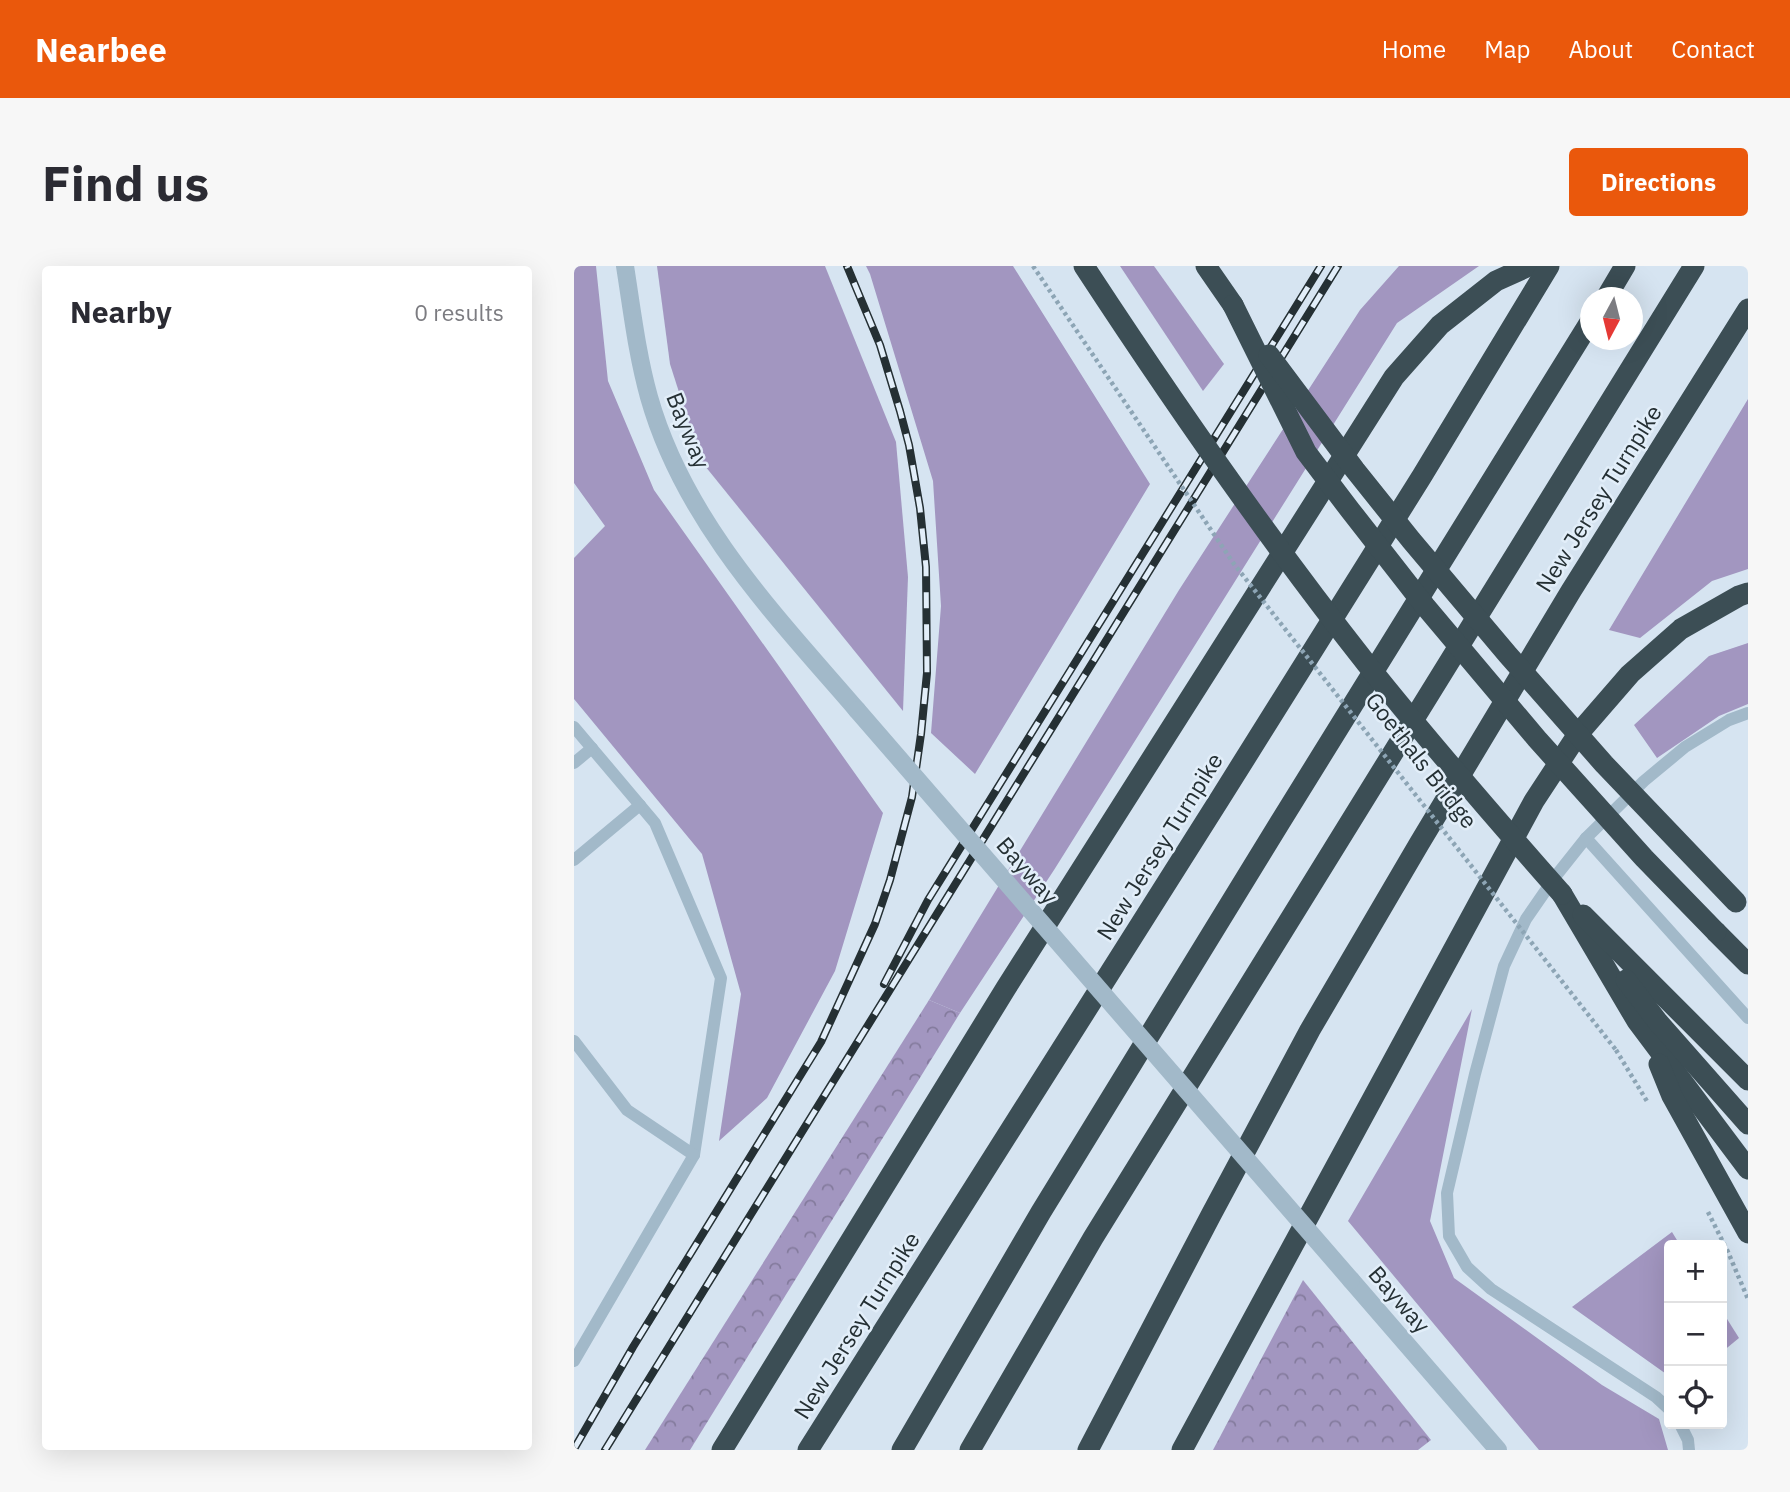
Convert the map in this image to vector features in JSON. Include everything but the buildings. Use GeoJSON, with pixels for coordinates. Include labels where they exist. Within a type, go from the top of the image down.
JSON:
{"type":"FeatureCollection","features":[{"type":"Feature","properties":{"kind":"highway","name":"Goethals Bridge"},"geometry":{"type":"LineString","coordinates":[[1084,266],[1192,427],[1319,602],[1423,733],[1562,894]]}},
{"type":"Feature","properties":{"kind":"highway"},"geometry":{"type":"LineString","coordinates":[[1206,266],[1355,470],[1452,589],[1595,754],[1742,908]]}},
{"type":"Feature","properties":{"kind":"highway"},"geometry":{"type":"LineString","coordinates":[[722,1450],[1006,988],[1394,377],[1440,324],[1496,281],[1529,266]]}},
{"type":"Feature","properties":{"kind":"highway","name":"New Jersey Turnpike"},"geometry":{"type":"LineString","coordinates":[[808,1450],[1422,476],[1549,266]]}},
{"type":"Feature","properties":{"kind":"highway"},"geometry":{"type":"LineString","coordinates":[[1613,287],[1625,266]]}},
{"type":"Feature","properties":{"kind":"highway","name":"New Jersey Turnpike"},"geometry":{"type":"LineString","coordinates":[[970,1450],[1093,1238],[1693,266]]}},
{"type":"Feature","properties":{"kind":"highway"},"geometry":{"type":"LineString","coordinates":[[1233,305],[1306,452],[1357,520],[1425,606],[1544,747],[1644,858],[1748,964]]}},
{"type":"Feature","properties":{"kind":"highway","name":"New Jersey Turnpike"},"geometry":{"type":"LineString","coordinates":[[1088,1450],[1310,1030],[1572,591],[1748,309]]}},
{"type":"Feature","properties":{"kind":"highway"},"geometry":{"type":"LineString","coordinates":[[902,1450],[1041,1212],[1293,800],[1580,340]]}},
{"type":"Feature","properties":{"kind":"highway"},"geometry":{"type":"LineString","coordinates":[[1182,1450],[1534,800],[1577,734],[1630,674],[1681,629],[1748,593]]}},
{"type":"Feature","properties":{"kind":"highway"},"geometry":{"type":"LineString","coordinates":[[1562,894],[1748,1080]]}},
{"type":"Feature","properties":{"kind":"highway"},"geometry":{"type":"LineString","coordinates":[[1562,894],[1637,1021],[1653,1029],[1748,1124]]}},
{"type":"Feature","properties":{"kind":"highway"},"geometry":{"type":"LineString","coordinates":[[1653,1029],[1748,1169]]}},
{"type":"Feature","properties":{"kind":"highway"},"geometry":{"type":"LineString","coordinates":[[1653,1029],[1672,1096],[1748,1233]]}},
{"type":"Feature","properties":{"kind":"street","name":"Bayway"},"geometry":{"type":"LineString","coordinates":[[625,266],[637,348],[649,399],[667,448],[689,495],[716,540],[857,710],[1498,1450]]}},
{"type":"Feature","properties":{"kind":"lane"},"geometry":{"type":"LineString","coordinates":[[1664,1404],[1491,1289],[1467,1267],[1449,1236],[1447,1193],[1504,966],[1526,919],[1586,838],[1644,781],[1685,747],[1729,720],[1748,713]]}},
{"type":"Feature","properties":{"kind":"lane"},"geometry":{"type":"LineString","coordinates":[[574,727],[655,823],[721,978],[694,1155],[574,1362]]}},
{"type":"Feature","properties":{"kind":"lane"},"geometry":{"type":"LineString","coordinates":[[574,763],[592,748]]}},
{"type":"Feature","properties":{"kind":"lane"},"geometry":{"type":"LineString","coordinates":[[574,860],[640,804]]}},
{"type":"Feature","properties":{"kind":"lane"},"geometry":{"type":"LineString","coordinates":[[1586,838],[1748,1018]]}},
{"type":"Feature","properties":{"kind":"lane"},"geometry":{"type":"LineString","coordinates":[[574,1041],[627,1110],[694,1155]]}},
{"type":"Feature","properties":{"kind":"lane"},"geometry":{"type":"LineString","coordinates":[[1682,1429],[1689,1450]]}},
{"type":"Feature","properties":{"kind":"path","name":"Goethals Bridge"},"geometry":{"type":"LineString","coordinates":[[1033,266],[1234,564],[1616,1050],[1649,1104]]}},
{"type":"Feature","properties":{"kind":"path"},"geometry":{"type":"LineString","coordinates":[[1703,1203],[1748,1298]]}},
{"type":"Feature","properties":{"kind":"green space"},"geometry":{"type":"Polygon","coordinates":[[[574,266],[596,266],[608,381],[654,490],[883,813],[835,971],[767,1098],[719,1141],[741,994],[702,854],[574,699],[574,558],[605,526],[574,483],[574,266]]]}},
{"type":"Feature","properties":{"kind":"green space"},"geometry":{"type":"Polygon","coordinates":[[[657,266],[825,266],[896,442],[908,577],[903,711],[701,461],[670,364],[657,266]]]}},
{"type":"Feature","properties":{"kind":"green space"},"geometry":{"type":"Polygon","coordinates":[[[866,266],[1013,266],[1150,484],[975,774],[931,733],[941,606],[933,481],[866,266]]]}},
{"type":"Feature","properties":{"kind":"green space"},"geometry":{"type":"Polygon","coordinates":[[[1120,266],[1154,266],[1224,364],[1203,391],[1120,266]]]}},
{"type":"Feature","properties":{"kind":"green space"},"geometry":{"type":"Polygon","coordinates":[[[1399,266],[1479,266],[1397,323],[1054,870],[960,1013],[929,1000],[1179,590],[1360,310],[1399,266]]]}},
{"type":"Feature","properties":{"kind":"green space"},"geometry":{"type":"Polygon","coordinates":[[[1748,399],[1748,569],[1712,581],[1640,638],[1609,630],[1748,399]]]}},
{"type":"Feature","properties":{"kind":"green space"},"geometry":{"type":"Polygon","coordinates":[[[1748,643],[1748,704],[1719,716],[1657,758],[1634,725],[1709,656],[1748,643]]]}},
{"type":"Feature","properties":{"kind":"green space"},"geometry":{"type":"Polygon","coordinates":[[[929,1000],[960,1013],[690,1450],[645,1450],[929,1000]]]}},
{"type":"Feature","properties":{"kind":"green space"},"geometry":{"type":"Polygon","coordinates":[[[1472,1009],[1430,1221],[1454,1278],[1602,1385],[1659,1419],[1668,1450],[1539,1450],[1348,1221],[1472,1009]]]}},
{"type":"Feature","properties":{"kind":"green space"},"geometry":{"type":"Polygon","coordinates":[[[1672,1232],[1677,1240],[1664,1240],[1664,1372],[1572,1307],[1672,1232]]]}},
{"type":"Feature","properties":{"kind":"green space"},"geometry":{"type":"Polygon","coordinates":[[[1303,1280],[1431,1440],[1418,1450],[1213,1450],[1303,1280]]]}},
{"type":"Feature","properties":{"kind":"green space"},"geometry":{"type":"Polygon","coordinates":[[[1727,1319],[1739,1338],[1727,1348],[1727,1319]]]}},
{"type":"Feature","properties":{"kind":"railway"},"geometry":{"type":"LineString","coordinates":[[574,1449],[633,1347],[821,1042],[875,924],[912,797],[927,673],[926,567],[920,508],[900,411],[880,345],[847,266]]}},
{"type":"Feature","properties":{"kind":"railway"},"geometry":{"type":"LineString","coordinates":[[884,984],[928,900],[1321,266]]}},
{"type":"Feature","properties":{"kind":"railway"},"geometry":{"type":"LineString","coordinates":[[605,1450],[1338,266]]}}]}
